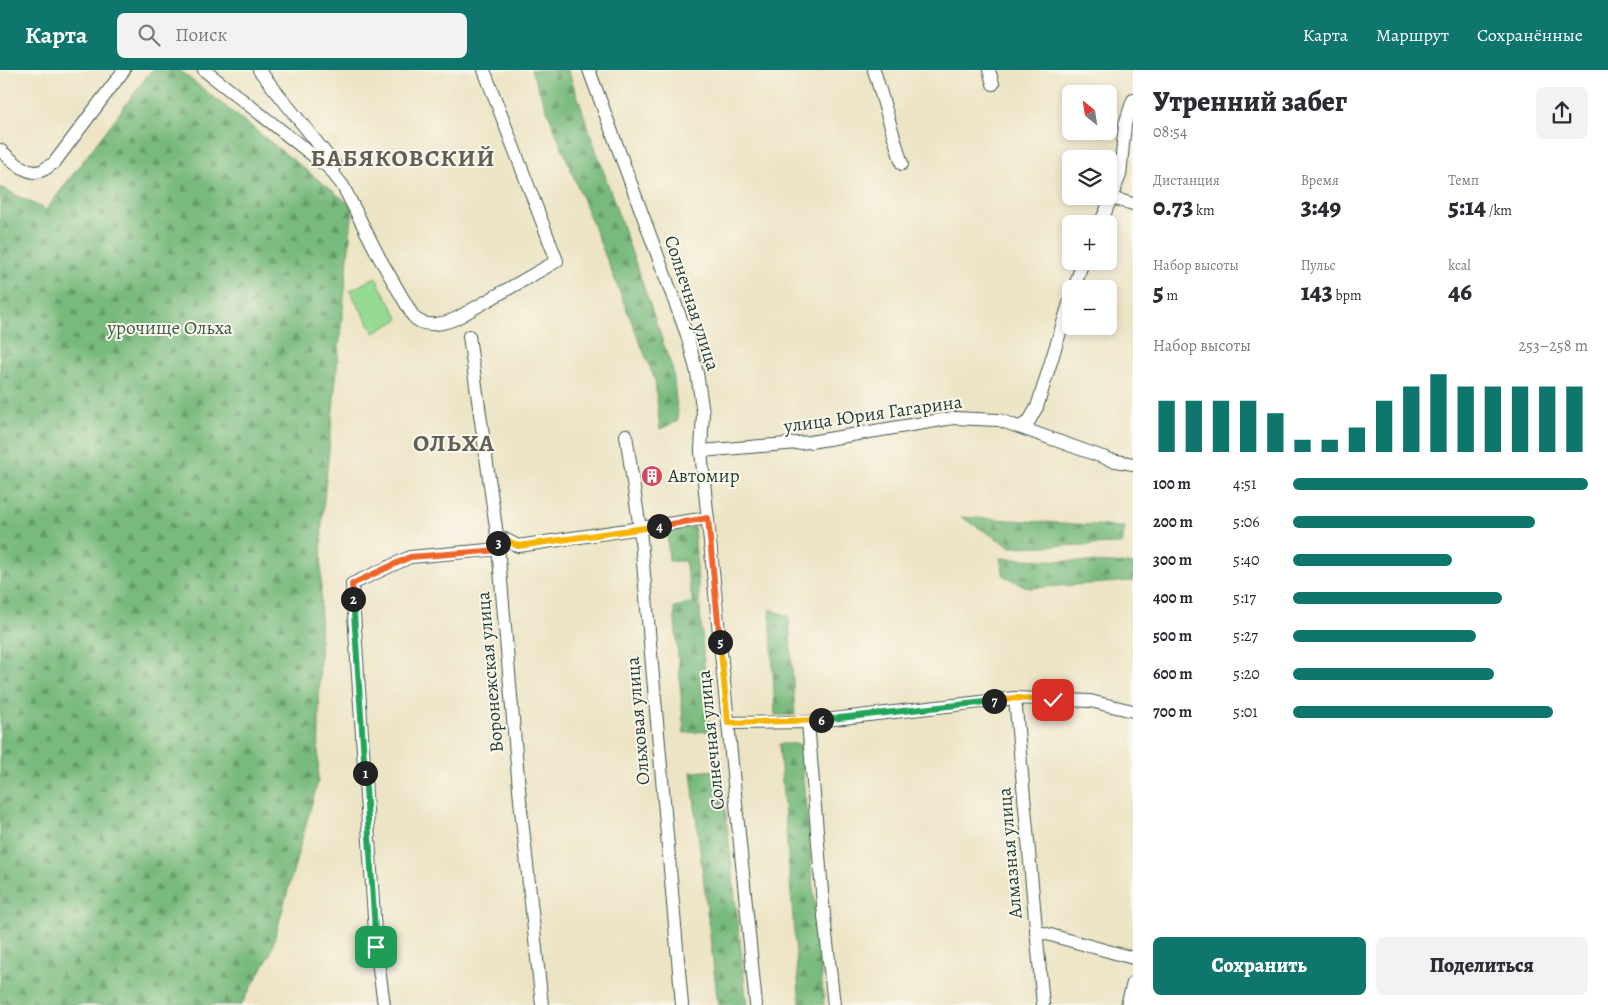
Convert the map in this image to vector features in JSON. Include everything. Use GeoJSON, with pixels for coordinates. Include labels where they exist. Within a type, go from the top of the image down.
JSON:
{"type":"FeatureCollection","features":[{"type":"Feature","properties":{"kind":"street"},"geometry":{"type":"LineString","coordinates":[[0,150],[33,173],[43,170],[54,163],[124,70]]}},
{"type":"Feature","properties":{"kind":"street"},"geometry":{"type":"LineString","coordinates":[[204,70],[337,176],[379,257],[416,321],[422,324],[448,322],[557,260],[484,70]]}},
{"type":"Feature","properties":{"kind":"street"},"geometry":{"type":"LineString","coordinates":[[215,78],[226,70]]}},
{"type":"Feature","properties":{"kind":"street"},"geometry":{"type":"LineString","coordinates":[[259,70],[334,165]]}},
{"type":"Feature","properties":{"kind":"street","name":"Солнечная улица"},"geometry":{"type":"LineString","coordinates":[[590,70],[687,335],[697,373],[702,413],[702,451],[708,518],[756,1005]]}},
{"type":"Feature","properties":{"kind":"street"},"geometry":{"type":"LineString","coordinates":[[874,70],[902,164]]}},
{"type":"Feature","properties":{"kind":"street"},"geometry":{"type":"LineString","coordinates":[[989,70],[994,84]]}},
{"type":"Feature","properties":{"kind":"street"},"geometry":{"type":"LineString","coordinates":[[1117,183],[1120,175],[1125,124],[1133,100]]}},
{"type":"Feature","properties":{"kind":"street"},"geometry":{"type":"LineString","coordinates":[[1117,200],[1133,204]]}},
{"type":"Feature","properties":{"kind":"street"},"geometry":{"type":"LineString","coordinates":[[1020,427],[1029,421],[1037,407],[1062,326]]}},
{"type":"Feature","properties":{"kind":"street","name":"Воронежская улица"},"geometry":{"type":"LineString","coordinates":[[469,336],[499,550],[520,800],[542,1005]]}},
{"type":"Feature","properties":{"kind":"street","name":"улица Юрия Гагарина"},"geometry":{"type":"LineString","coordinates":[[702,451],[810,442],[953,418],[1000,420],[1111,460],[1133,464]]}},
{"type":"Feature","properties":{"kind":"street","name":"Ольховая улица"},"geometry":{"type":"LineString","coordinates":[[626,435],[640,529],[682,1005]]}},
{"type":"Feature","properties":{"kind":"street"},"geometry":{"type":"LineString","coordinates":[[497,535],[518,546],[708,518]]}},
{"type":"Feature","properties":{"kind":"street"},"geometry":{"type":"LineString","coordinates":[[384,1005],[376,947],[352,584],[410,557],[499,550]]}},
{"type":"Feature","properties":{"kind":"street"},"geometry":{"type":"LineString","coordinates":[[728,723],[808,722],[1015,698],[1090,701],[1133,711]]}},
{"type":"Feature","properties":{"kind":"street","name":"Алмазная улица"},"geometry":{"type":"LineString","coordinates":[[1015,698],[1043,1005]]}},
{"type":"Feature","properties":{"kind":"street"},"geometry":{"type":"LineString","coordinates":[[808,722],[824,916],[834,1005]]}},
{"type":"Feature","properties":{"kind":"street"},"geometry":{"type":"LineString","coordinates":[[1036,931],[1133,958]]}},
{"type":"Feature","properties":{"kind":"street"},"geometry":{"type":"LineString","coordinates":[[1127,1005],[1133,984]]}},
{"type":"Feature","properties":{"kind":"green space","name":"урочище Ольха"},"geometry":{"type":"Polygon","coordinates":[[[152,70],[179,70],[353,207],[322,520],[318,781],[270,955],[241,1005],[0,1005],[0,187],[46,210],[152,70]]]}},
{"type":"Feature","properties":{"kind":"green space"},"geometry":{"type":"Polygon","coordinates":[[[531,70],[568,70],[571,78],[673,371],[678,421],[660,429],[655,380],[531,70]]]}},
{"type":"Feature","properties":{"kind":"green space"},"geometry":{"type":"Polygon","coordinates":[[[375,277],[399,319],[374,333],[350,291],[375,277]]]}},
{"type":"Feature","properties":{"kind":"green space"},"geometry":{"type":"Polygon","coordinates":[[[961,517],[1125,527],[1122,544],[1011,547],[961,517]]]}},
{"type":"Feature","properties":{"kind":"green space"},"geometry":{"type":"Polygon","coordinates":[[[694,527],[709,731],[684,733],[674,607],[693,603],[685,561],[669,561],[667,531],[694,527]]]}},
{"type":"Feature","properties":{"kind":"green space"},"geometry":{"type":"Polygon","coordinates":[[[1000,558],[1133,564],[1133,581],[1029,588],[1004,576],[1000,558]]]}},
{"type":"Feature","properties":{"kind":"green space"},"geometry":{"type":"Polygon","coordinates":[[[770,609],[789,617],[795,715],[775,715],[770,609]]]}},
{"type":"Feature","properties":{"kind":"green space"},"geometry":{"type":"Polygon","coordinates":[[[779,744],[800,744],[824,1005],[800,1005],[779,744]]]}},
{"type":"Feature","properties":{"kind":"green space"},"geometry":{"type":"Polygon","coordinates":[[[721,770],[747,1005],[718,1005],[691,772],[721,770]]]}},
{"type":"Feature","properties":{"kind":"place","name":"Автомир"},"geometry":{"type":"Point","coordinates":[652,476]}},
{"type":"Feature","properties":{"kind":"district","name":"БАБЯКОВСКИЙ"},"geometry":{"type":"Point","coordinates":[403,158]}},
{"type":"Feature","properties":{"kind":"district","name":"ОЛЬХА"},"geometry":{"type":"Point","coordinates":[454,443]}},
{"type":"Feature","properties":{"kind":"route"},"geometry":{"type":"LineString","coordinates":[[376,947],[352,584],[410,557],[499,550],[497,535],[518,546],[708,518],[728,723],[808,722],[1015,698],[1053,700]]}}]}
